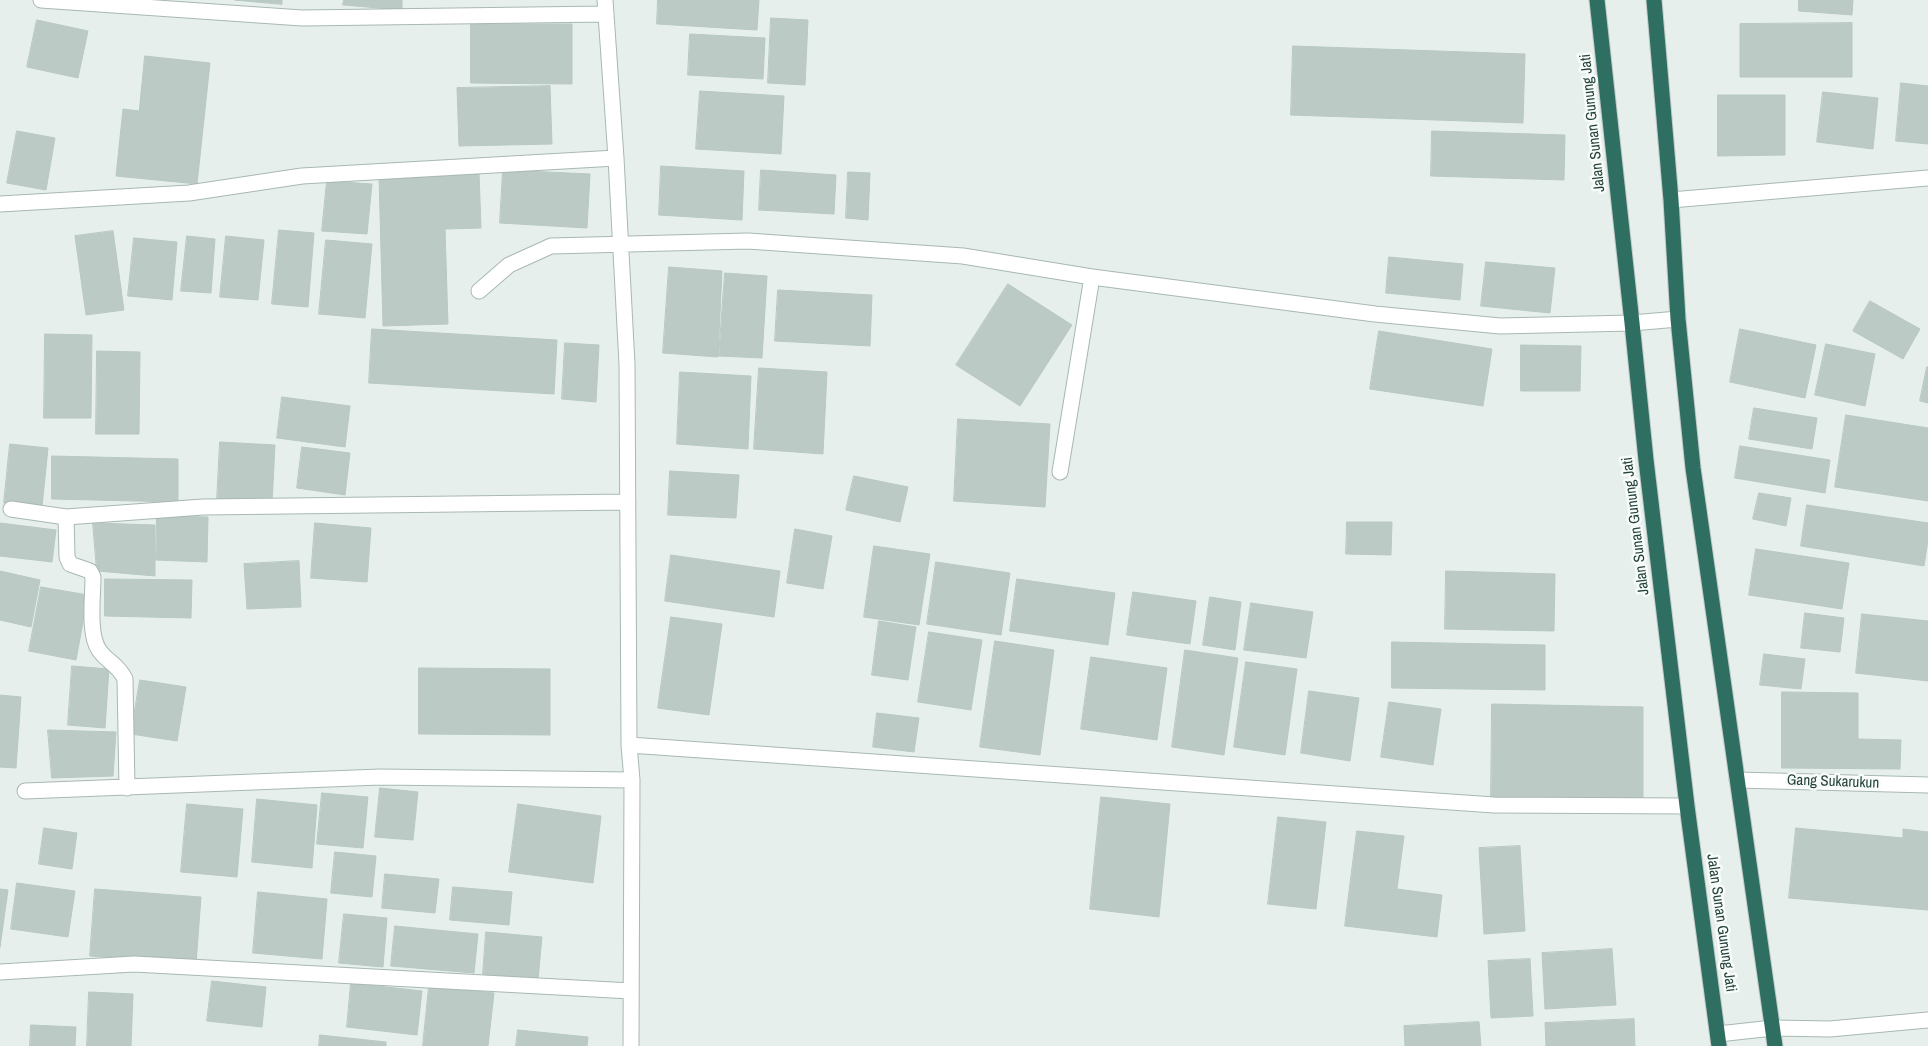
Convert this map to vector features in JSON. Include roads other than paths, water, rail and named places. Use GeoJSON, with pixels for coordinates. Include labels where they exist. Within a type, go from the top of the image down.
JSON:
{"type":"FeatureCollection","features":[{"type":"Feature","properties":{"kind":"highway","name":"Jalan Sunan Gunung Jati"},"geometry":{"type":"LineString","coordinates":[[1597,0],[1646,460],[1688,806],[1719,1040]]}},
{"type":"Feature","properties":{"kind":"highway"},"geometry":{"type":"LineString","coordinates":[[1654,0],[1671,200],[1678,319],[1693,468],[1775,1046]]}},
{"type":"Feature","properties":{"kind":"street"},"geometry":{"type":"LineString","coordinates":[[42,0],[302,18],[605,7],[616,158],[626,364],[629,745],[632,780],[631,1046]]}},
{"type":"Feature","properties":{"kind":"street"},"geometry":{"type":"LineString","coordinates":[[0,204],[189,193],[302,176],[616,158]]}},
{"type":"Feature","properties":{"kind":"street"},"geometry":{"type":"LineString","coordinates":[[1671,200],[1928,178]]}},
{"type":"Feature","properties":{"kind":"street"},"geometry":{"type":"LineString","coordinates":[[478,291],[509,265],[551,246],[748,241],[963,256],[1092,277],[1375,314],[1500,326],[1632,323],[1678,319]]}},
{"type":"Feature","properties":{"kind":"street"},"geometry":{"type":"LineString","coordinates":[[1060,472],[1092,277]]}},
{"type":"Feature","properties":{"kind":"street"},"geometry":{"type":"LineString","coordinates":[[10,509],[66,517],[203,507],[628,502]]}},
{"type":"Feature","properties":{"kind":"street"},"geometry":{"type":"LineString","coordinates":[[66,517],[67,557],[70,564],[90,570],[93,577],[93,639],[100,652],[120,669],[125,679],[127,788]]}},
{"type":"Feature","properties":{"kind":"street"},"geometry":{"type":"LineString","coordinates":[[629,745],[1494,805],[1688,806]]}},
{"type":"Feature","properties":{"kind":"street"},"geometry":{"type":"LineString","coordinates":[[25,791],[380,777],[632,780]]}},
{"type":"Feature","properties":{"kind":"street","name":"Gang Sukarukun"},"geometry":{"type":"LineString","coordinates":[[1738,780],[1928,785]]}},
{"type":"Feature","properties":{"kind":"street"},"geometry":{"type":"LineString","coordinates":[[0,972],[134,964],[632,991]]}},
{"type":"Feature","properties":{"kind":"street"},"geometry":{"type":"LineString","coordinates":[[1719,1040],[1773,1028],[1830,1029],[1928,1020]]}}]}
